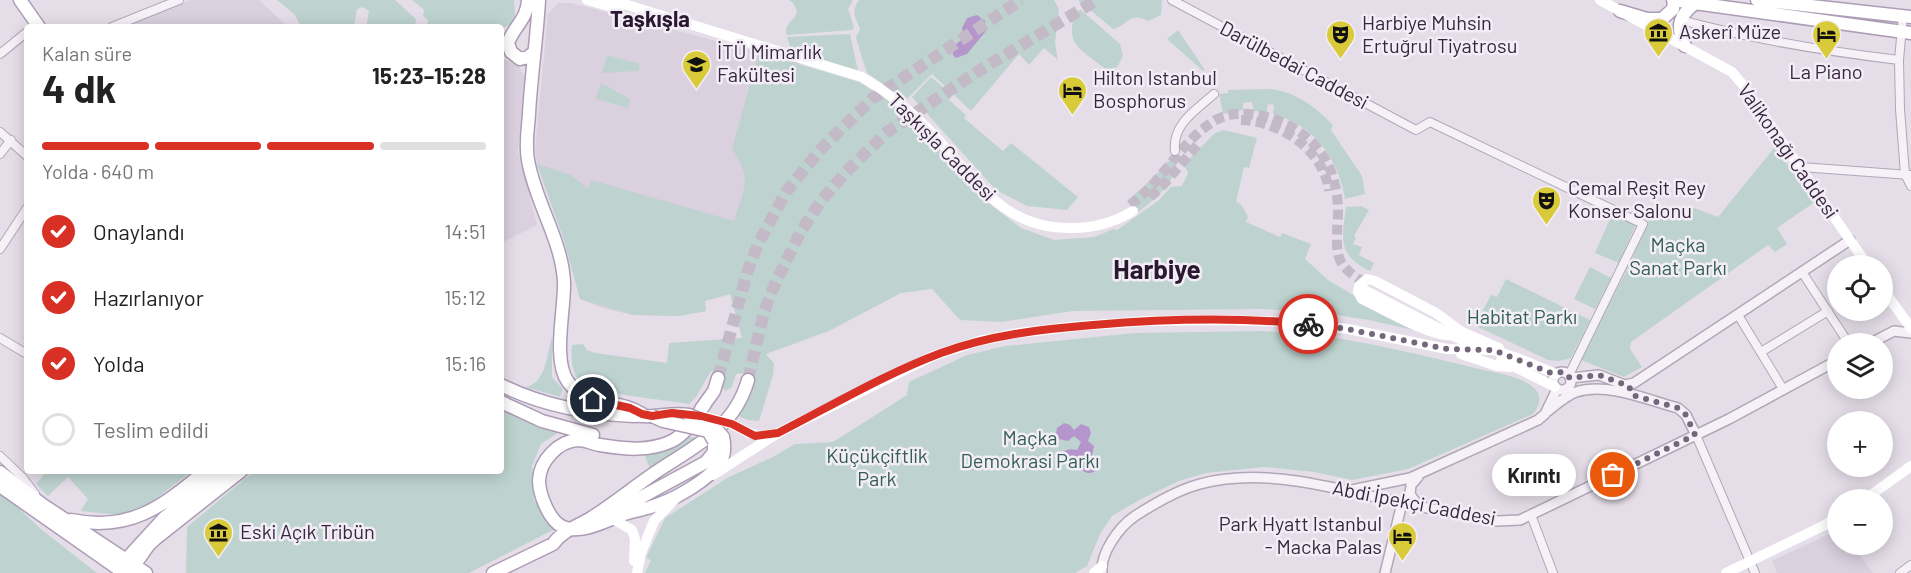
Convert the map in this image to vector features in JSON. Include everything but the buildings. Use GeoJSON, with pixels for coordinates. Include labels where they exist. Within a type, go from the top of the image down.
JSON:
{"type":"FeatureCollection","features":[{"type":"Feature","properties":{"kind":"main road"},"geometry":{"type":"LineString","coordinates":[[13,0],[29,24]]}},
{"type":"Feature","properties":{"kind":"main road"},"geometry":{"type":"LineString","coordinates":[[20,0],[37,24]]}},
{"type":"Feature","properties":{"kind":"main road"},"geometry":{"type":"LineString","coordinates":[[539,0],[526,151],[561,261],[564,282],[561,349],[564,375],[574,388],[593,400],[630,408],[663,421],[708,432],[719,439]]}},
{"type":"Feature","properties":{"kind":"main road"},"geometry":{"type":"LineString","coordinates":[[538,17],[548,0]]}},
{"type":"Feature","properties":{"kind":"main road","name":"Taşkışla Caddesi"},"geometry":{"type":"LineString","coordinates":[[587,0],[635,14],[661,16]]}},
{"type":"Feature","properties":{"kind":"main road","name":"Taşkışla Caddesi"},"geometry":{"type":"LineString","coordinates":[[611,0],[862,77],[896,98],[929,130],[985,192],[1016,214],[1052,221],[1083,222],[1132,208]]}},
{"type":"Feature","properties":{"kind":"main road","name":"Valikonağı Caddesi"},"geometry":{"type":"LineString","coordinates":[[1600,0],[1732,72],[1801,167],[1860,255]]}},
{"type":"Feature","properties":{"kind":"main road"},"geometry":{"type":"LineString","coordinates":[[1620,11],[1647,19],[1662,19],[1673,9],[1674,0],[1905,33]]}},
{"type":"Feature","properties":{"kind":"main road"},"geometry":{"type":"LineString","coordinates":[[1757,0],[1818,4],[1907,17]]}},
{"type":"Feature","properties":{"kind":"main road"},"geometry":{"type":"LineString","coordinates":[[504,34],[515,29],[523,21],[527,2]]}},
{"type":"Feature","properties":{"kind":"main road"},"geometry":{"type":"LineString","coordinates":[[1685,46],[1679,26],[1681,20],[1697,2]]}},
{"type":"Feature","properties":{"kind":"main road"},"geometry":{"type":"LineString","coordinates":[[515,29],[508,43],[514,56],[524,59],[534,52]]}},
{"type":"Feature","properties":{"kind":"main road"},"geometry":{"type":"LineString","coordinates":[[1458,334],[1448,336],[1432,333],[1362,299],[1358,292],[1359,286],[1367,279],[1375,280],[1436,313],[1458,334],[1483,351],[1556,374]]}},
{"type":"Feature","properties":{"kind":"main road"},"geometry":{"type":"LineString","coordinates":[[1364,286],[1517,363],[1556,388]]}},
{"type":"Feature","properties":{"kind":"main road"},"geometry":{"type":"LineString","coordinates":[[1893,303],[1911,328]]}},
{"type":"Feature","properties":{"kind":"main road"},"geometry":{"type":"LineString","coordinates":[[718,378],[714,391],[705,404],[682,434],[672,441],[651,447],[618,448],[580,440],[565,444],[555,450],[547,458],[539,479],[542,499],[554,520],[563,527],[591,526],[662,504],[717,473],[778,433],[874,384],[942,352],[990,338],[1063,328],[1171,320],[1290,322],[1347,329],[1447,349],[1497,366],[1517,363]]}},
{"type":"Feature","properties":{"kind":"main road"},"geometry":{"type":"LineString","coordinates":[[1447,349],[1483,351]]}},
{"type":"Feature","properties":{"kind":"main road"},"geometry":{"type":"LineString","coordinates":[[493,573],[553,544],[558,536],[589,519],[716,433],[743,396],[748,380]]}},
{"type":"Feature","properties":{"kind":"main road"},"geometry":{"type":"LineString","coordinates":[[504,386],[566,409],[615,415],[672,413],[732,424],[760,436],[778,433]]}},
{"type":"Feature","properties":{"kind":"main road"},"geometry":{"type":"LineString","coordinates":[[504,403],[559,426],[627,443],[661,438],[677,431],[689,423],[705,404]]}},
{"type":"Feature","properties":{"kind":"main road"},"geometry":{"type":"LineString","coordinates":[[689,415],[712,424],[724,451],[719,464],[698,483]]}},
{"type":"Feature","properties":{"kind":"main road"},"geometry":{"type":"LineString","coordinates":[[591,526],[706,462],[714,452],[719,439]]}},
{"type":"Feature","properties":{"kind":"main road"},"geometry":{"type":"LineString","coordinates":[[1879,489],[1911,466]]}},
{"type":"Feature","properties":{"kind":"main road"},"geometry":{"type":"LineString","coordinates":[[0,472],[64,518],[126,568]]}},
{"type":"Feature","properties":{"kind":"main road"},"geometry":{"type":"LineString","coordinates":[[86,523],[118,521],[147,513],[164,504],[200,474]]}},
{"type":"Feature","properties":{"kind":"main road"},"geometry":{"type":"LineString","coordinates":[[126,568],[141,541],[174,510],[220,474]]}},
{"type":"Feature","properties":{"kind":"main road"},"geometry":{"type":"LineString","coordinates":[[126,568],[155,538],[237,474]]}},
{"type":"Feature","properties":{"kind":"main road"},"geometry":{"type":"LineString","coordinates":[[0,486],[126,568],[146,573]]}},
{"type":"Feature","properties":{"kind":"main road"},"geometry":{"type":"LineString","coordinates":[[613,519],[632,530],[640,530],[654,522],[679,495]]}},
{"type":"Feature","properties":{"kind":"main road"},"geometry":{"type":"LineString","coordinates":[[64,518],[107,528],[151,521],[174,510]]}},
{"type":"Feature","properties":{"kind":"main road"},"geometry":{"type":"LineString","coordinates":[[637,573],[641,553],[654,522]]}},
{"type":"Feature","properties":{"kind":"main road"},"geometry":{"type":"LineString","coordinates":[[1726,573],[1827,524]]}},
{"type":"Feature","properties":{"kind":"main road"},"geometry":{"type":"LineString","coordinates":[[631,573],[635,548],[632,530]]}},
{"type":"Feature","properties":{"kind":"street"},"geometry":{"type":"LineString","coordinates":[[119,24],[179,0]]}},
{"type":"Feature","properties":{"kind":"street","name":"Darülbedai Caddesi"},"geometry":{"type":"LineString","coordinates":[[1172,0],[1416,130],[1430,122],[1643,224],[1570,377]]}},
{"type":"Feature","properties":{"kind":"street"},"geometry":{"type":"LineString","coordinates":[[1907,17],[1899,60],[1908,175],[1911,186]]}},
{"type":"Feature","properties":{"kind":"street"},"geometry":{"type":"LineString","coordinates":[[1681,20],[1791,46],[1899,60]]}},
{"type":"Feature","properties":{"kind":"street"},"geometry":{"type":"LineString","coordinates":[[1,51],[24,34]]}},
{"type":"Feature","properties":{"kind":"street"},"geometry":{"type":"LineString","coordinates":[[1175,151],[1175,137],[1180,126],[1214,94]]}},
{"type":"Feature","properties":{"kind":"street"},"geometry":{"type":"LineString","coordinates":[[0,132],[24,153]]}},
{"type":"Feature","properties":{"kind":"street"},"geometry":{"type":"LineString","coordinates":[[0,154],[10,140]]}},
{"type":"Feature","properties":{"kind":"street"},"geometry":{"type":"LineString","coordinates":[[1801,167],[1908,175]]}},
{"type":"Feature","properties":{"kind":"street"},"geometry":{"type":"LineString","coordinates":[[1,244],[24,212]]}},
{"type":"Feature","properties":{"kind":"street"},"geometry":{"type":"LineString","coordinates":[[1629,386],[1850,240]]}},
{"type":"Feature","properties":{"kind":"street"},"geometry":{"type":"LineString","coordinates":[[1802,272],[1827,310]]}},
{"type":"Feature","properties":{"kind":"street"},"geometry":{"type":"LineString","coordinates":[[1761,352],[1827,312]]}},
{"type":"Feature","properties":{"kind":"street"},"geometry":{"type":"LineString","coordinates":[[1738,315],[1782,389]]}},
{"type":"Feature","properties":{"kind":"street"},"geometry":{"type":"LineString","coordinates":[[1890,333],[1894,331],[1911,333]]}},
{"type":"Feature","properties":{"kind":"street"},"geometry":{"type":"LineString","coordinates":[[0,338],[24,352]]}},
{"type":"Feature","properties":{"kind":"street","name":"Abdi İpekçi Caddesi"},"geometry":{"type":"LineString","coordinates":[[1100,571],[1112,543],[1125,523],[1173,495],[1203,483],[1247,478],[1271,479],[1349,490],[1402,503],[1497,521],[1520,520],[1695,435],[1827,366]]}},
{"type":"Feature","properties":{"kind":"street"},"geometry":{"type":"LineString","coordinates":[[1545,414],[1556,388],[1553,380],[1556,374],[1562,372],[1570,377],[1599,375],[1629,386]]}},
{"type":"Feature","properties":{"kind":"street"},"geometry":{"type":"LineString","coordinates":[[1556,388],[1563,390],[1568,387],[1570,377]]}},
{"type":"Feature","properties":{"kind":"street"},"geometry":{"type":"LineString","coordinates":[[1629,386],[1632,395]]}},
{"type":"Feature","properties":{"kind":"street"},"geometry":{"type":"LineString","coordinates":[[1349,490],[1410,478],[1538,420],[1574,393],[1588,390],[1613,391],[1678,408],[1686,415],[1755,573]]}},
{"type":"Feature","properties":{"kind":"street"},"geometry":{"type":"LineString","coordinates":[[0,456],[23,478],[43,505]]}},
{"type":"Feature","properties":{"kind":"street"},"geometry":{"type":"LineString","coordinates":[[1419,506],[1412,500],[1410,494],[1411,485],[1421,473]]}},
{"type":"Feature","properties":{"kind":"street"},"geometry":{"type":"LineString","coordinates":[[1385,573],[1402,503]]}},
{"type":"Feature","properties":{"kind":"street"},"geometry":{"type":"LineString","coordinates":[[1531,515],[1553,573]]}},
{"type":"Feature","properties":{"kind":"street"},"geometry":{"type":"LineString","coordinates":[[1900,573],[1911,565]]}},
{"type":"Feature","properties":{"kind":"shaded area"},"geometry":{"type":"Polygon","coordinates":[[[191,0],[259,0],[285,24],[128,24],[191,0]]]}},
{"type":"Feature","properties":{"kind":"shaded area","name":"İTÜ Mimarlık Fakültesi"},"geometry":{"type":"Polygon","coordinates":[[[558,3],[571,3],[800,63],[731,294],[705,301],[706,311],[679,316],[633,315],[602,308],[580,299],[564,240],[537,164],[535,149],[548,14],[558,3]]]}},
{"type":"Feature","properties":{"kind":"shaded area"},"geometry":{"type":"Polygon","coordinates":[[[977,15],[985,21],[986,31],[967,54],[956,58],[952,47],[964,38],[962,28],[967,18],[977,15]]]}},
{"type":"Feature","properties":{"kind":"shaded area"},"geometry":{"type":"Polygon","coordinates":[[[504,59],[519,66],[525,79],[518,152],[537,225],[504,242],[504,59]]]}},
{"type":"Feature","properties":{"kind":"shaded area"},"geometry":{"type":"Polygon","coordinates":[[[1064,423],[1070,425],[1074,430],[1081,424],[1089,427],[1091,433],[1088,441],[1094,446],[1092,456],[1098,464],[1095,471],[1084,472],[1080,466],[1083,458],[1081,457],[1072,467],[1064,461],[1064,452],[1068,449],[1077,450],[1081,442],[1074,436],[1068,441],[1059,439],[1056,434],[1057,428],[1064,423]]]}},
{"type":"Feature","properties":{"kind":"shaded area"},"geometry":{"type":"Polygon","coordinates":[[[1827,535],[1827,555],[1860,555],[1873,573],[1777,573],[1772,561],[1827,535]]]}},
{"type":"Feature","properties":{"kind":"green space"},"geometry":{"type":"Polygon","coordinates":[[[277,0],[395,0],[416,19],[415,24],[367,24],[369,11],[363,7],[357,9],[354,24],[300,24],[295,15],[277,0]]]}},
{"type":"Feature","properties":{"kind":"green space"},"geometry":{"type":"Polygon","coordinates":[[[412,0],[514,0],[515,16],[513,23],[504,28],[504,24],[427,24],[428,20],[423,16],[424,10],[412,0]]]}},
{"type":"Feature","properties":{"kind":"green space"},"geometry":{"type":"Polygon","coordinates":[[[789,0],[853,0],[848,9],[854,27],[852,30],[787,35],[788,25],[797,11],[789,0]]]}},
{"type":"Feature","properties":{"kind":"green space"},"geometry":{"type":"Polygon","coordinates":[[[859,0],[1054,0],[1059,9],[1055,43],[1058,60],[1044,48],[1029,65],[1019,54],[971,111],[932,74],[906,100],[867,73],[856,37],[860,29],[854,11],[859,0]]]}},
{"type":"Feature","properties":{"kind":"green space"},"geometry":{"type":"Polygon","coordinates":[[[1078,0],[1162,0],[1161,15],[1148,21],[1136,17],[1113,29],[1078,0]]]}},
{"type":"Feature","properties":{"kind":"green space"},"geometry":{"type":"Polygon","coordinates":[[[1081,10],[1120,44],[1123,56],[1117,67],[1104,68],[1076,45],[1073,39],[1073,22],[1076,11],[1081,10]]]}},
{"type":"Feature","properties":{"kind":"green space"},"geometry":{"type":"Polygon","coordinates":[[[1178,30],[1205,70],[1203,71],[1167,39],[1178,30]]]}},
{"type":"Feature","properties":{"kind":"green space"},"geometry":{"type":"Polygon","coordinates":[[[850,34],[858,71],[791,50],[787,37],[850,34]]]}},
{"type":"Feature","properties":{"kind":"green space"},"geometry":{"type":"Polygon","coordinates":[[[759,52],[859,82],[888,100],[944,153],[959,175],[982,198],[1021,228],[1054,240],[1094,237],[1114,229],[1117,230],[1158,201],[1171,187],[1182,186],[1188,173],[1184,164],[1215,133],[1224,130],[1257,138],[1249,168],[1244,167],[1236,202],[1241,204],[1248,217],[1246,222],[1280,237],[1282,233],[1311,244],[1305,259],[1328,280],[1413,330],[1323,313],[1262,309],[1073,311],[1001,322],[960,320],[932,289],[901,293],[829,331],[766,354],[774,363],[773,375],[759,421],[748,420],[736,415],[752,376],[745,373],[736,374],[732,387],[725,391],[721,385],[719,373],[711,371],[696,397],[689,404],[615,393],[588,386],[577,378],[573,369],[572,345],[583,344],[587,350],[595,353],[667,363],[669,343],[742,338],[730,294],[705,301],[706,311],[679,316],[633,315],[580,299],[564,240],[537,164],[571,175],[588,189],[591,180],[734,221],[745,184],[743,168],[732,149],[759,52]]]}},
{"type":"Feature","properties":{"kind":"green space"},"geometry":{"type":"Polygon","coordinates":[[[607,55],[640,64],[638,71],[602,73],[607,55]]]}},
{"type":"Feature","properties":{"kind":"green space"},"geometry":{"type":"Polygon","coordinates":[[[931,77],[953,95],[949,100],[966,115],[964,118],[1003,151],[1011,143],[1078,197],[1067,210],[1027,206],[996,190],[912,97],[931,77]]]}},
{"type":"Feature","properties":{"kind":"green space"},"geometry":{"type":"Polygon","coordinates":[[[601,83],[630,99],[628,108],[596,99],[601,83]]]}},
{"type":"Feature","properties":{"kind":"green space"},"geometry":{"type":"Polygon","coordinates":[[[1270,89],[1288,93],[1304,101],[1333,125],[1331,130],[1362,176],[1365,194],[1345,199],[1337,170],[1322,145],[1300,126],[1273,114],[1274,105],[1268,104],[1267,112],[1254,111],[1252,102],[1243,103],[1243,110],[1223,114],[1219,94],[1228,93],[1228,90],[1270,89]]]}},
{"type":"Feature","properties":{"kind":"green space","name":"Maçka Sanat Parkı"},"geometry":{"type":"Polygon","coordinates":[[[1775,147],[1815,202],[1777,228],[1787,244],[1775,252],[1768,245],[1631,342],[1630,349],[1642,367],[1624,377],[1581,360],[1631,262],[1648,221],[1694,208],[1718,217],[1775,147]]]}},
{"type":"Feature","properties":{"kind":"green space"},"geometry":{"type":"Polygon","coordinates":[[[1168,161],[1176,166],[1171,180],[1136,214],[1128,200],[1168,161]]]}},
{"type":"Feature","properties":{"kind":"green space"},"geometry":{"type":"Polygon","coordinates":[[[1361,206],[1369,210],[1354,236],[1356,238],[1353,244],[1362,247],[1359,255],[1374,263],[1370,271],[1352,259],[1344,245],[1343,228],[1346,207],[1361,206]]]}},
{"type":"Feature","properties":{"kind":"green space"},"geometry":{"type":"Polygon","coordinates":[[[1612,214],[1636,224],[1619,263],[1595,253],[1612,214]]]}},
{"type":"Feature","properties":{"kind":"green space"},"geometry":{"type":"Polygon","coordinates":[[[1590,267],[1611,278],[1595,309],[1574,299],[1590,267]]]}},
{"type":"Feature","properties":{"kind":"green space","name":"Habitat Parkı"},"geometry":{"type":"Polygon","coordinates":[[[1506,279],[1590,320],[1571,358],[1559,361],[1548,360],[1474,325],[1478,311],[1482,312],[1491,295],[1497,297],[1506,279]]]}},
{"type":"Feature","properties":{"kind":"green space","name":"Maçka Demokrasi Parkı"},"geometry":{"type":"Polygon","coordinates":[[[1259,331],[1303,333],[1338,338],[1507,375],[1529,384],[1539,395],[1539,401],[1533,414],[1408,469],[1352,480],[1314,472],[1264,467],[1206,473],[1179,481],[1112,516],[1100,534],[1087,566],[1075,573],[645,573],[651,560],[646,558],[665,518],[729,477],[795,444],[833,442],[907,395],[909,382],[967,355],[1005,346],[1135,333],[1259,331]]]}},
{"type":"Feature","properties":{"kind":"green space"},"geometry":{"type":"Polygon","coordinates":[[[552,337],[552,377],[563,389],[560,397],[525,387],[532,385],[541,374],[552,337]]]}},
{"type":"Feature","properties":{"kind":"green space"},"geometry":{"type":"Polygon","coordinates":[[[504,408],[559,432],[541,444],[532,466],[534,500],[555,529],[469,573],[186,573],[187,527],[250,474],[504,474],[504,408]]]}},
{"type":"Feature","properties":{"kind":"green space"},"geometry":{"type":"Polygon","coordinates":[[[684,436],[698,438],[650,469],[644,453],[684,436]]]}},
{"type":"Feature","properties":{"kind":"green space"},"geometry":{"type":"Polygon","coordinates":[[[44,474],[188,474],[149,504],[119,515],[81,511],[88,499],[68,477],[48,496],[36,484],[44,474]]]}},
{"type":"Feature","properties":{"kind":"green space"},"geometry":{"type":"Polygon","coordinates":[[[0,491],[15,502],[14,504],[42,530],[97,573],[0,573],[0,491]]]}},
{"type":"Feature","properties":{"kind":"tunnel"},"geometry":{"type":"LineString","coordinates":[[718,378],[747,273],[758,244],[786,192],[821,149],[873,98],[1021,0]]}},
{"type":"Feature","properties":{"kind":"tunnel"},"geometry":{"type":"LineString","coordinates":[[748,380],[764,312],[774,286],[800,233],[821,201],[844,174],[887,132],[977,72],[1097,0]]}},
{"type":"Feature","properties":{"kind":"tunnel"},"geometry":{"type":"LineString","coordinates":[[1130,205],[1142,196],[1191,140],[1214,121],[1240,114],[1267,117],[1284,123],[1310,140],[1328,165],[1337,195],[1339,256],[1346,268],[1365,283]]}},
{"type":"Feature","properties":{"kind":"tunnel"},"geometry":{"type":"LineString","coordinates":[[1241,120],[1270,126],[1298,140],[1319,163],[1329,191]]}},
{"type":"Feature","properties":{"kind":"tunnel"},"geometry":{"type":"LineString","coordinates":[[1150,197],[1200,142]]}},
{"type":"Feature","properties":{"kind":"way so far"},"geometry":{"type":"LineString","coordinates":[[1308,324],[1331,326],[1447,349],[1493,350],[1551,373],[1564,372],[1570,378],[1599,375],[1629,386],[1632,395],[1678,408],[1686,415],[1695,435],[1613,475]]}},
{"type":"Feature","properties":{"kind":"place","name":"Askerî Müze"},"geometry":{"type":"Point","coordinates":[1658,58]}},
{"type":"Feature","properties":{"kind":"place","name":"Harbiye Muhsin Ertuğrul Tiyatrosu"},"geometry":{"type":"Point","coordinates":[1341,60]}},
{"type":"Feature","properties":{"kind":"place","name":"La Piano"},"geometry":{"type":"Point","coordinates":[1826,60]}},
{"type":"Feature","properties":{"kind":"place","name":"İTÜ Mimarlık Fakültesi"},"geometry":{"type":"Point","coordinates":[696,90]}},
{"type":"Feature","properties":{"kind":"place","name":"Hilton Istanbul Bosphorus"},"geometry":{"type":"Point","coordinates":[1072,116]}},
{"type":"Feature","properties":{"kind":"place","name":"Cemal Reşit Rey Konser Salonu"},"geometry":{"type":"Point","coordinates":[1547,226]}},
{"type":"Feature","properties":{"kind":"place","name":"Kırıntı"},"geometry":{"type":"Point","coordinates":[1613,475]}},
{"type":"Feature","properties":{"kind":"place","name":"Eski Açık Tribün"},"geometry":{"type":"Point","coordinates":[219,558]}},
{"type":"Feature","properties":{"kind":"place","name":"Park Hyatt Istanbul - Macka Palas"},"geometry":{"type":"Point","coordinates":[1403,562]}},
{"type":"Feature","properties":{"kind":"district","name":"Taşkışla"},"geometry":{"type":"Point","coordinates":[650,19]}},
{"type":"Feature","properties":{"kind":"district","name":"Harbiye"},"geometry":{"type":"Point","coordinates":[1157,270]}},
{"type":"Feature","properties":{"kind":"route"},"geometry":{"type":"LineString","coordinates":[[593,400],[630,408],[652,416],[672,413],[701,416],[732,424],[755,436],[760,436],[778,433],[942,352],[990,338],[1063,328],[1148,321],[1250,320],[1308,324]]}},
{"type":"Feature","properties":{"kind":"park label","name":"Küçükçiftlik Park"},"geometry":{"type":"Point","coordinates":[877,468]}}]}
